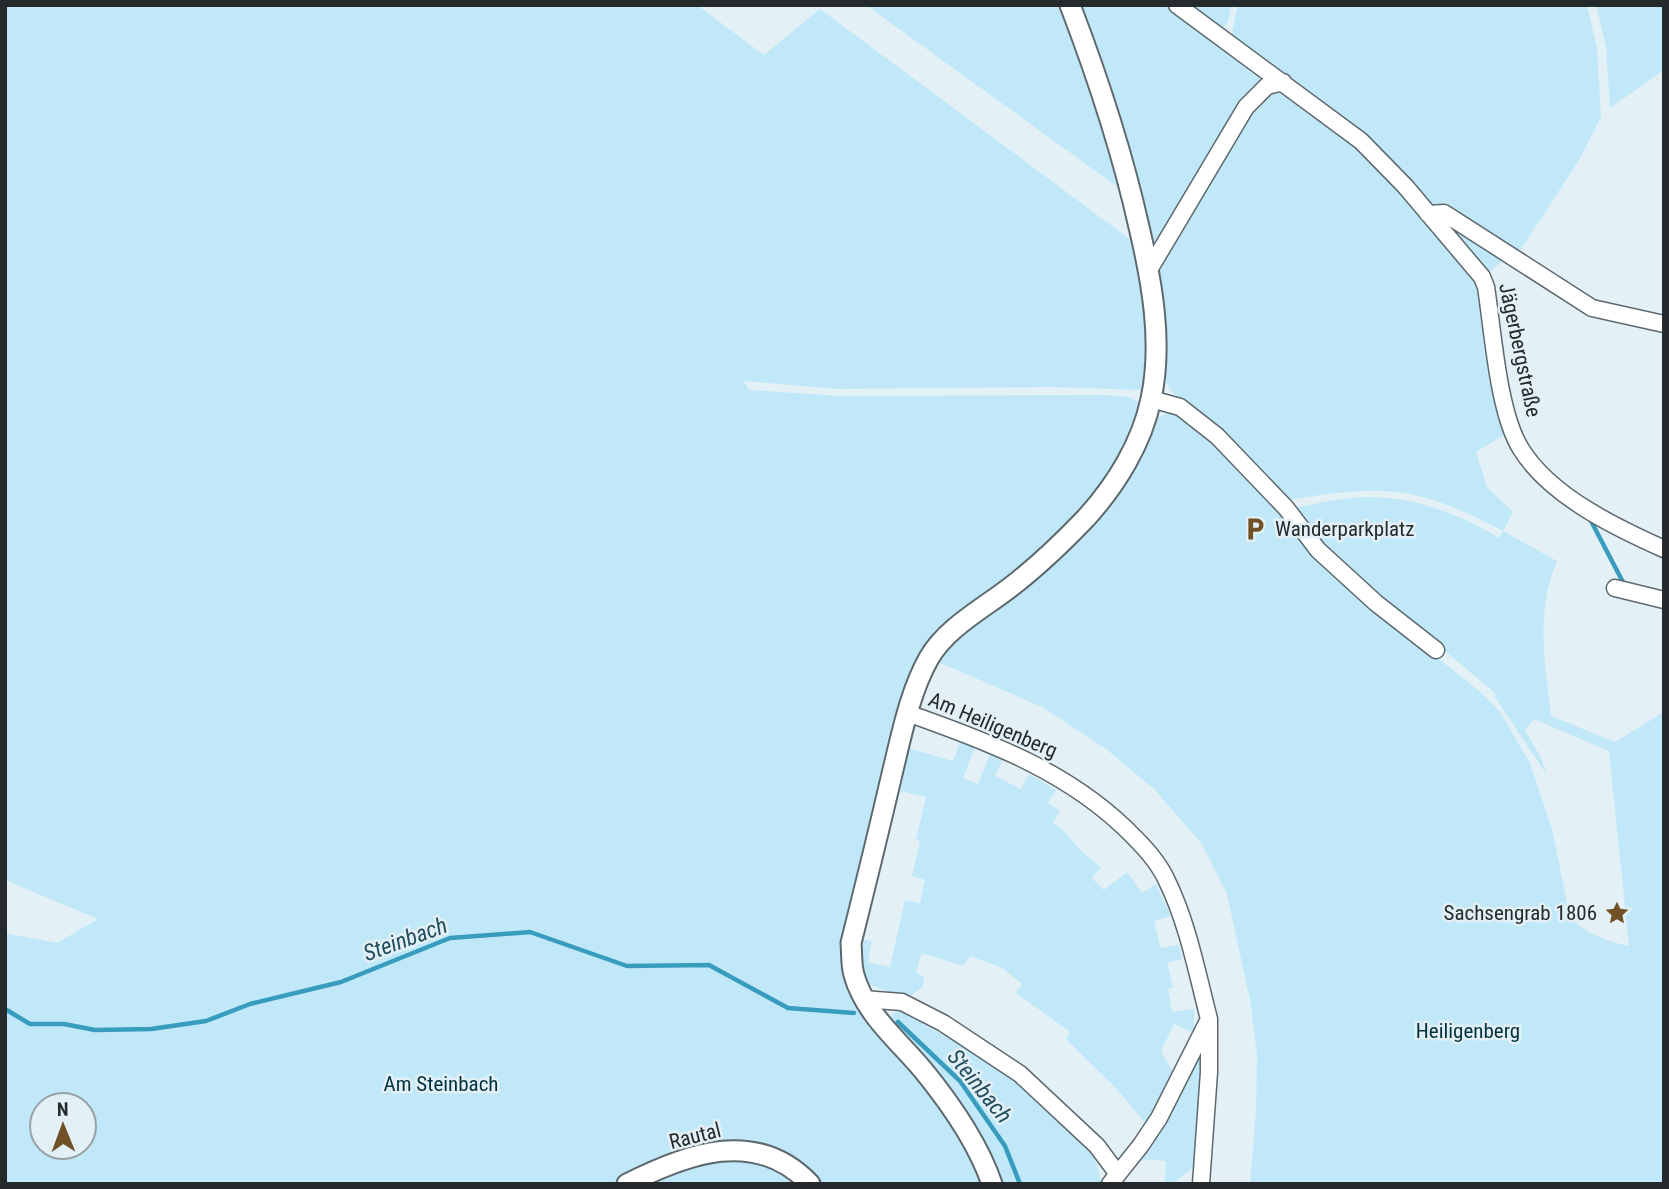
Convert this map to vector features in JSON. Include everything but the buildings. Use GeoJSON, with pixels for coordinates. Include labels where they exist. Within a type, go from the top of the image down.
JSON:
{"type":"FeatureCollection","features":[{"type":"Feature","properties":{"kind":"street"},"geometry":{"type":"LineString","coordinates":[[1070,5],[1100,85],[1130,187],[1149,270],[1156,333],[1156,364],[1151,399],[1180,407],[1217,436],[1286,508],[1318,550],[1376,603],[1436,650]]}},
{"type":"Feature","properties":{"kind":"street","name":"Jägerbergstraße"},"geometry":{"type":"LineString","coordinates":[[1177,5],[1361,141],[1405,186],[1482,277],[1486,287],[1504,406],[1520,448],[1541,475],[1581,505],[1664,549]]}},
{"type":"Feature","properties":{"kind":"street"},"geometry":{"type":"LineString","coordinates":[[1149,270],[1246,107],[1267,86],[1283,82]]}},
{"type":"Feature","properties":{"kind":"street"},"geometry":{"type":"LineString","coordinates":[[1428,214],[1444,213],[1592,308],[1664,324]]}},
{"type":"Feature","properties":{"kind":"street","name":"Am Heiligenberg"},"geometry":{"type":"LineString","coordinates":[[992,1184],[956,1115],[923,1070],[883,1026],[863,999],[853,974],[851,943],[907,713],[929,658],[945,639],[1034,568],[1087,517],[1124,467],[1141,434],[1151,399]]}},
{"type":"Feature","properties":{"kind":"street"},"geometry":{"type":"LineString","coordinates":[[1615,588],[1664,600]]}},
{"type":"Feature","properties":{"kind":"street","name":"Am Heiligenberg"},"geometry":{"type":"LineString","coordinates":[[907,713],[969,735],[1045,770],[1079,790],[1120,822],[1144,847],[1166,878],[1191,952],[1209,1019],[1209,1072],[1202,1184]]}},
{"type":"Feature","properties":{"kind":"street"},"geometry":{"type":"LineString","coordinates":[[863,999],[902,1002],[943,1023],[1020,1074],[1097,1146],[1114,1178],[1159,1118],[1209,1019]]}},
{"type":"Feature","properties":{"kind":"street","name":"Rautal"},"geometry":{"type":"LineString","coordinates":[[627,1184],[692,1156],[734,1149],[769,1157],[796,1172],[810,1184]]}},
{"type":"Feature","properties":{"kind":"green space","name":"Am Steinbach"},"geometry":{"type":"Polygon","coordinates":[[[5,5],[697,5],[764,55],[820,9],[1139,246],[1150,350],[1146,386],[1140,390],[1055,387],[837,389],[744,381],[749,390],[841,396],[1105,395],[1128,397],[1137,401],[1141,412],[1117,465],[1080,514],[1056,539],[924,649],[844,972],[851,992],[875,1029],[950,1115],[983,1184],[817,1184],[772,1151],[623,1178],[615,1184],[5,1184],[5,933],[57,943],[98,919],[5,880],[5,5]]]}},
{"type":"Feature","properties":{"kind":"green space"},"geometry":{"type":"Polygon","coordinates":[[[866,5],[1063,5],[1123,191],[866,5]]]}},
{"type":"Feature","properties":{"kind":"green space"},"geometry":{"type":"Polygon","coordinates":[[[1077,5],[1166,5],[1256,73],[1262,82],[1154,251],[1077,5]]]}},
{"type":"Feature","properties":{"kind":"green space"},"geometry":{"type":"Polygon","coordinates":[[[1187,5],[1231,5],[1228,21],[1222,30],[1187,5]]]}},
{"type":"Feature","properties":{"kind":"green space"},"geometry":{"type":"Polygon","coordinates":[[[1238,5],[1587,5],[1597,48],[1601,117],[1579,160],[1521,249],[1512,251],[1434,206],[1414,185],[1231,37],[1238,5]]]}},
{"type":"Feature","properties":{"kind":"green space"},"geometry":{"type":"Polygon","coordinates":[[[1596,5],[1664,5],[1664,70],[1610,108],[1606,47],[1596,5]]]}},
{"type":"Feature","properties":{"kind":"green space"},"geometry":{"type":"Polygon","coordinates":[[[1270,92],[1285,92],[1358,148],[1476,277],[1509,432],[1476,452],[1487,487],[1513,512],[1503,531],[1438,502],[1397,492],[1326,494],[1284,501],[1216,431],[1171,391],[1164,377],[1159,279],[1161,261],[1252,106],[1270,92]]]}},
{"type":"Feature","properties":{"kind":"green space"},"geometry":{"type":"Polygon","coordinates":[[[1444,220],[1505,259],[1483,273],[1444,220]]]}},
{"type":"Feature","properties":{"kind":"green space","name":"Heiligenberg"},"geometry":{"type":"Polygon","coordinates":[[[1176,412],[1213,437],[1373,606],[1479,691],[1500,712],[1530,763],[1552,829],[1570,917],[1597,936],[1629,946],[1609,751],[1534,719],[1525,730],[1547,775],[1496,699],[1495,693],[1323,548],[1294,508],[1351,498],[1387,498],[1437,509],[1499,538],[1503,531],[1557,561],[1550,581],[1544,619],[1544,657],[1551,716],[1615,742],[1664,712],[1664,1184],[1250,1184],[1257,1056],[1251,1005],[1227,894],[1202,844],[1154,789],[1106,749],[1042,707],[936,661],[972,625],[1041,569],[1154,420],[1176,412]]]}},
{"type":"Feature","properties":{"kind":"green space"},"geometry":{"type":"Polygon","coordinates":[[[960,742],[975,747],[963,778],[978,784],[991,752],[1004,757],[995,776],[1021,789],[1029,774],[1056,790],[1048,803],[1060,811],[1053,823],[1101,867],[1092,878],[1104,890],[1127,872],[1142,893],[1156,884],[1171,916],[1154,921],[1161,948],[1179,945],[1182,959],[1167,963],[1173,988],[1168,989],[1172,1012],[1194,1009],[1194,1033],[1174,1024],[1161,1051],[1175,1076],[1147,1125],[1115,1087],[1066,1039],[1070,1032],[1016,993],[1022,984],[1003,968],[970,956],[963,966],[922,953],[916,972],[924,977],[923,986],[907,999],[866,983],[861,978],[859,939],[872,941],[868,962],[890,967],[905,900],[920,903],[925,880],[912,876],[920,841],[916,840],[926,797],[895,790],[905,747],[953,761],[960,742]]]}},
{"type":"Feature","properties":{"kind":"green space"},"geometry":{"type":"Polygon","coordinates":[[[901,1007],[923,1017],[920,1022],[943,1035],[946,1031],[1015,1078],[1092,1150],[1102,1184],[999,1184],[888,1023],[901,1007]]]}},
{"type":"Feature","properties":{"kind":"green space"},"geometry":{"type":"Polygon","coordinates":[[[1203,1048],[1198,1163],[1173,1184],[1165,1184],[1166,1161],[1136,1159],[1203,1048]]]}},
{"type":"Feature","properties":{"kind":"green space"},"geometry":{"type":"Polygon","coordinates":[[[727,1156],[766,1163],[801,1184],[641,1184],[727,1156]]]}},
{"type":"Feature","properties":{"kind":"waterway"},"geometry":{"type":"LineString","coordinates":[[1590,519],[1625,586]]}},
{"type":"Feature","properties":{"kind":"waterway","name":"Steinbach"},"geometry":{"type":"LineString","coordinates":[[5,1009],[30,1024],[64,1024],[95,1030],[151,1029],[206,1021],[250,1004],[341,982],[450,938],[530,932],[627,966],[709,965],[788,1008],[854,1013]]}},
{"type":"Feature","properties":{"kind":"waterway","name":"Steinbach"},"geometry":{"type":"LineString","coordinates":[[898,1022],[960,1081],[1005,1146],[1020,1184]]}},
{"type":"Feature","properties":{"kind":"place","name":"Wanderparkplatz"},"geometry":{"type":"Point","coordinates":[1255,529]}},
{"type":"Feature","properties":{"kind":"place","name":"Sachsengrab 1806"},"geometry":{"type":"Point","coordinates":[1617,913]}}]}
